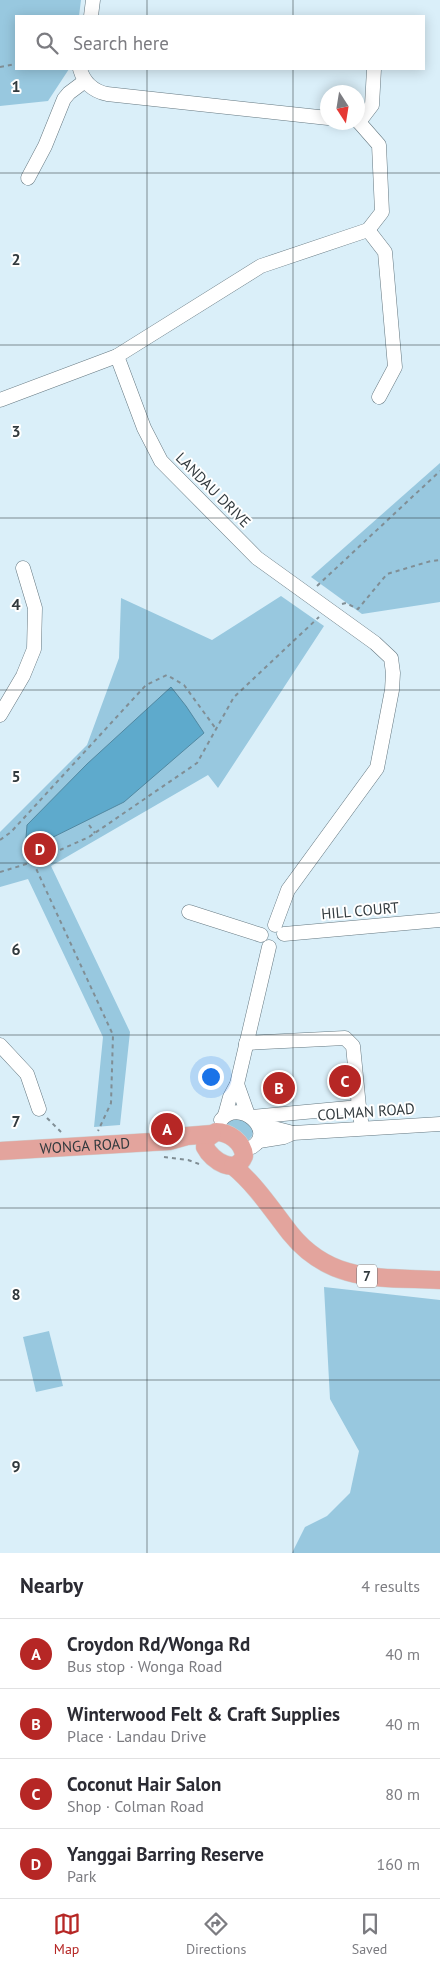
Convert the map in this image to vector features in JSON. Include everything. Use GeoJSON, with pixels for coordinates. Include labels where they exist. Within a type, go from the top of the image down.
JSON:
{"type":"FeatureCollection","features":[{"type":"Feature","properties":{"kind":"main road","name":"7"},"geometry":{"type":"LineString","coordinates":[[245,1154],[220,1162],[209,1146],[230,1135],[245,1154],[262,1196],[301,1246],[318,1260],[336,1269],[376,1277],[440,1280]]}},
{"type":"Feature","properties":{"kind":"main road","name":"WONGA ROAD"},"geometry":{"type":"LineString","coordinates":[[0,1151],[98,1145],[166,1148],[209,1146]]}},
{"type":"Feature","properties":{"kind":"street"},"geometry":{"type":"LineString","coordinates":[[91,15],[94,0]]}},
{"type":"Feature","properties":{"kind":"street"},"geometry":{"type":"LineString","coordinates":[[365,113],[372,105],[374,70]]}},
{"type":"Feature","properties":{"kind":"street"},"geometry":{"type":"LineString","coordinates":[[28,178],[45,146],[64,99],[82,75],[97,92],[107,94],[320,117]]}},
{"type":"Feature","properties":{"kind":"street"},"geometry":{"type":"LineString","coordinates":[[0,400],[117,356],[261,266],[368,230],[382,212],[379,145],[365,129]]}},
{"type":"Feature","properties":{"kind":"street"},"geometry":{"type":"LineString","coordinates":[[368,230],[385,252],[395,366],[379,397]]}},
{"type":"Feature","properties":{"kind":"street","name":"LANDAU DRIVE"},"geometry":{"type":"LineString","coordinates":[[117,356],[144,428],[161,461],[257,558],[376,642],[390,658],[393,673],[392,690],[377,768],[288,890],[279,930]]}},
{"type":"Feature","properties":{"kind":"street"},"geometry":{"type":"LineString","coordinates":[[0,715],[23,676],[34,649],[35,608],[23,568]]}},
{"type":"Feature","properties":{"kind":"street"},"geometry":{"type":"LineString","coordinates":[[190,912],[265,941],[278,946],[283,941],[279,930],[268,926],[265,941],[246,1043],[237,1084],[230,1097],[225,1115],[209,1146]]}},
{"type":"Feature","properties":{"kind":"street","name":"HILL COURT"},"geometry":{"type":"LineString","coordinates":[[279,930],[440,920]]}},
{"type":"Feature","properties":{"kind":"street"},"geometry":{"type":"LineString","coordinates":[[246,1043],[345,1038],[353,1046],[362,1128]]}},
{"type":"Feature","properties":{"kind":"street"},"geometry":{"type":"LineString","coordinates":[[0,1045],[28,1074],[39,1109]]}},
{"type":"Feature","properties":{"kind":"street"},"geometry":{"type":"LineString","coordinates":[[237,1084],[261,1132],[245,1154]]}},
{"type":"Feature","properties":{"kind":"street"},"geometry":{"type":"LineString","coordinates":[[225,1115],[237,1112],[253,1119],[360,1107]]}},
{"type":"Feature","properties":{"kind":"street","name":"COLMAN ROAD"},"geometry":{"type":"LineString","coordinates":[[253,1119],[293,1133]]}},
{"type":"Feature","properties":{"kind":"street","name":"COLMAN ROAD"},"geometry":{"type":"LineString","coordinates":[[245,1154],[293,1133],[440,1124]]}},
{"type":"Feature","properties":{"kind":"path"},"geometry":{"type":"LineString","coordinates":[[0,67],[15,64]]}},
{"type":"Feature","properties":{"kind":"path"},"geometry":{"type":"LineString","coordinates":[[307,595],[440,471]]}},
{"type":"Feature","properties":{"kind":"path"},"geometry":{"type":"LineString","coordinates":[[0,872],[33,862],[89,837],[197,763],[234,697],[328,609],[346,603],[358,609],[387,574],[440,560]]}},
{"type":"Feature","properties":{"kind":"path"},"geometry":{"type":"LineString","coordinates":[[0,840],[11,832],[146,685],[166,675],[184,685],[216,729]]}},
{"type":"Feature","properties":{"kind":"path"},"geometry":{"type":"LineString","coordinates":[[89,825],[95,833]]}},
{"type":"Feature","properties":{"kind":"path"},"geometry":{"type":"LineString","coordinates":[[33,862],[113,1035],[111,1103],[98,1132],[98,1145]]}},
{"type":"Feature","properties":{"kind":"path"},"geometry":{"type":"LineString","coordinates":[[39,1109],[75,1146]]}},
{"type":"Feature","properties":{"kind":"path"},"geometry":{"type":"LineString","coordinates":[[166,1148],[188,1160],[209,1146]]}},
{"type":"Feature","properties":{"kind":"shaded area"},"geometry":{"type":"Polygon","coordinates":[[[0,0],[81,0],[79,15],[15,15],[15,70],[68,70],[48,101],[0,106],[0,0]]]}},
{"type":"Feature","properties":{"kind":"shaded area"},"geometry":{"type":"Polygon","coordinates":[[[440,463],[440,602],[362,614],[311,577],[440,463]]]}},
{"type":"Feature","properties":{"kind":"shaded area"},"geometry":{"type":"Polygon","coordinates":[[[281,596],[324,626],[218,788],[208,775],[51,866],[130,1032],[120,1125],[94,1127],[103,1037],[28,879],[0,887],[0,832],[87,745],[119,658],[121,598],[212,640],[281,596]]]}},
{"type":"Feature","properties":{"kind":"shaded area"},"geometry":{"type":"Polygon","coordinates":[[[171,687],[204,733],[124,802],[25,851],[27,825],[87,764],[171,687]]]}},
{"type":"Feature","properties":{"kind":"shaded area"},"geometry":{"type":"Polygon","coordinates":[[[244,1115],[253,1131],[252,1136],[247,1142],[225,1127],[226,1120],[244,1115]]]}},
{"type":"Feature","properties":{"kind":"shaded area"},"geometry":{"type":"Polygon","coordinates":[[[324,1287],[440,1300],[440,1553],[292,1553],[305,1527],[327,1516],[350,1493],[359,1451],[330,1399],[324,1287]]]}},
{"type":"Feature","properties":{"kind":"shaded area"},"geometry":{"type":"Polygon","coordinates":[[[49,1331],[63,1386],[36,1392],[23,1337],[49,1331]]]}},
{"type":"Feature","properties":{"kind":"place","name":"Yanggai Barring Reserve"},"geometry":{"type":"Point","coordinates":[40,849]}},
{"type":"Feature","properties":{"kind":"place","name":"Coconut Hair Salon"},"geometry":{"type":"Point","coordinates":[345,1081]}},
{"type":"Feature","properties":{"kind":"place","name":"Winterwood Felt & Craft Supplies"},"geometry":{"type":"Point","coordinates":[279,1088]}},
{"type":"Feature","properties":{"kind":"place","name":"Croydon Rd/Wonga Rd"},"geometry":{"type":"Point","coordinates":[167,1129]}}]}
